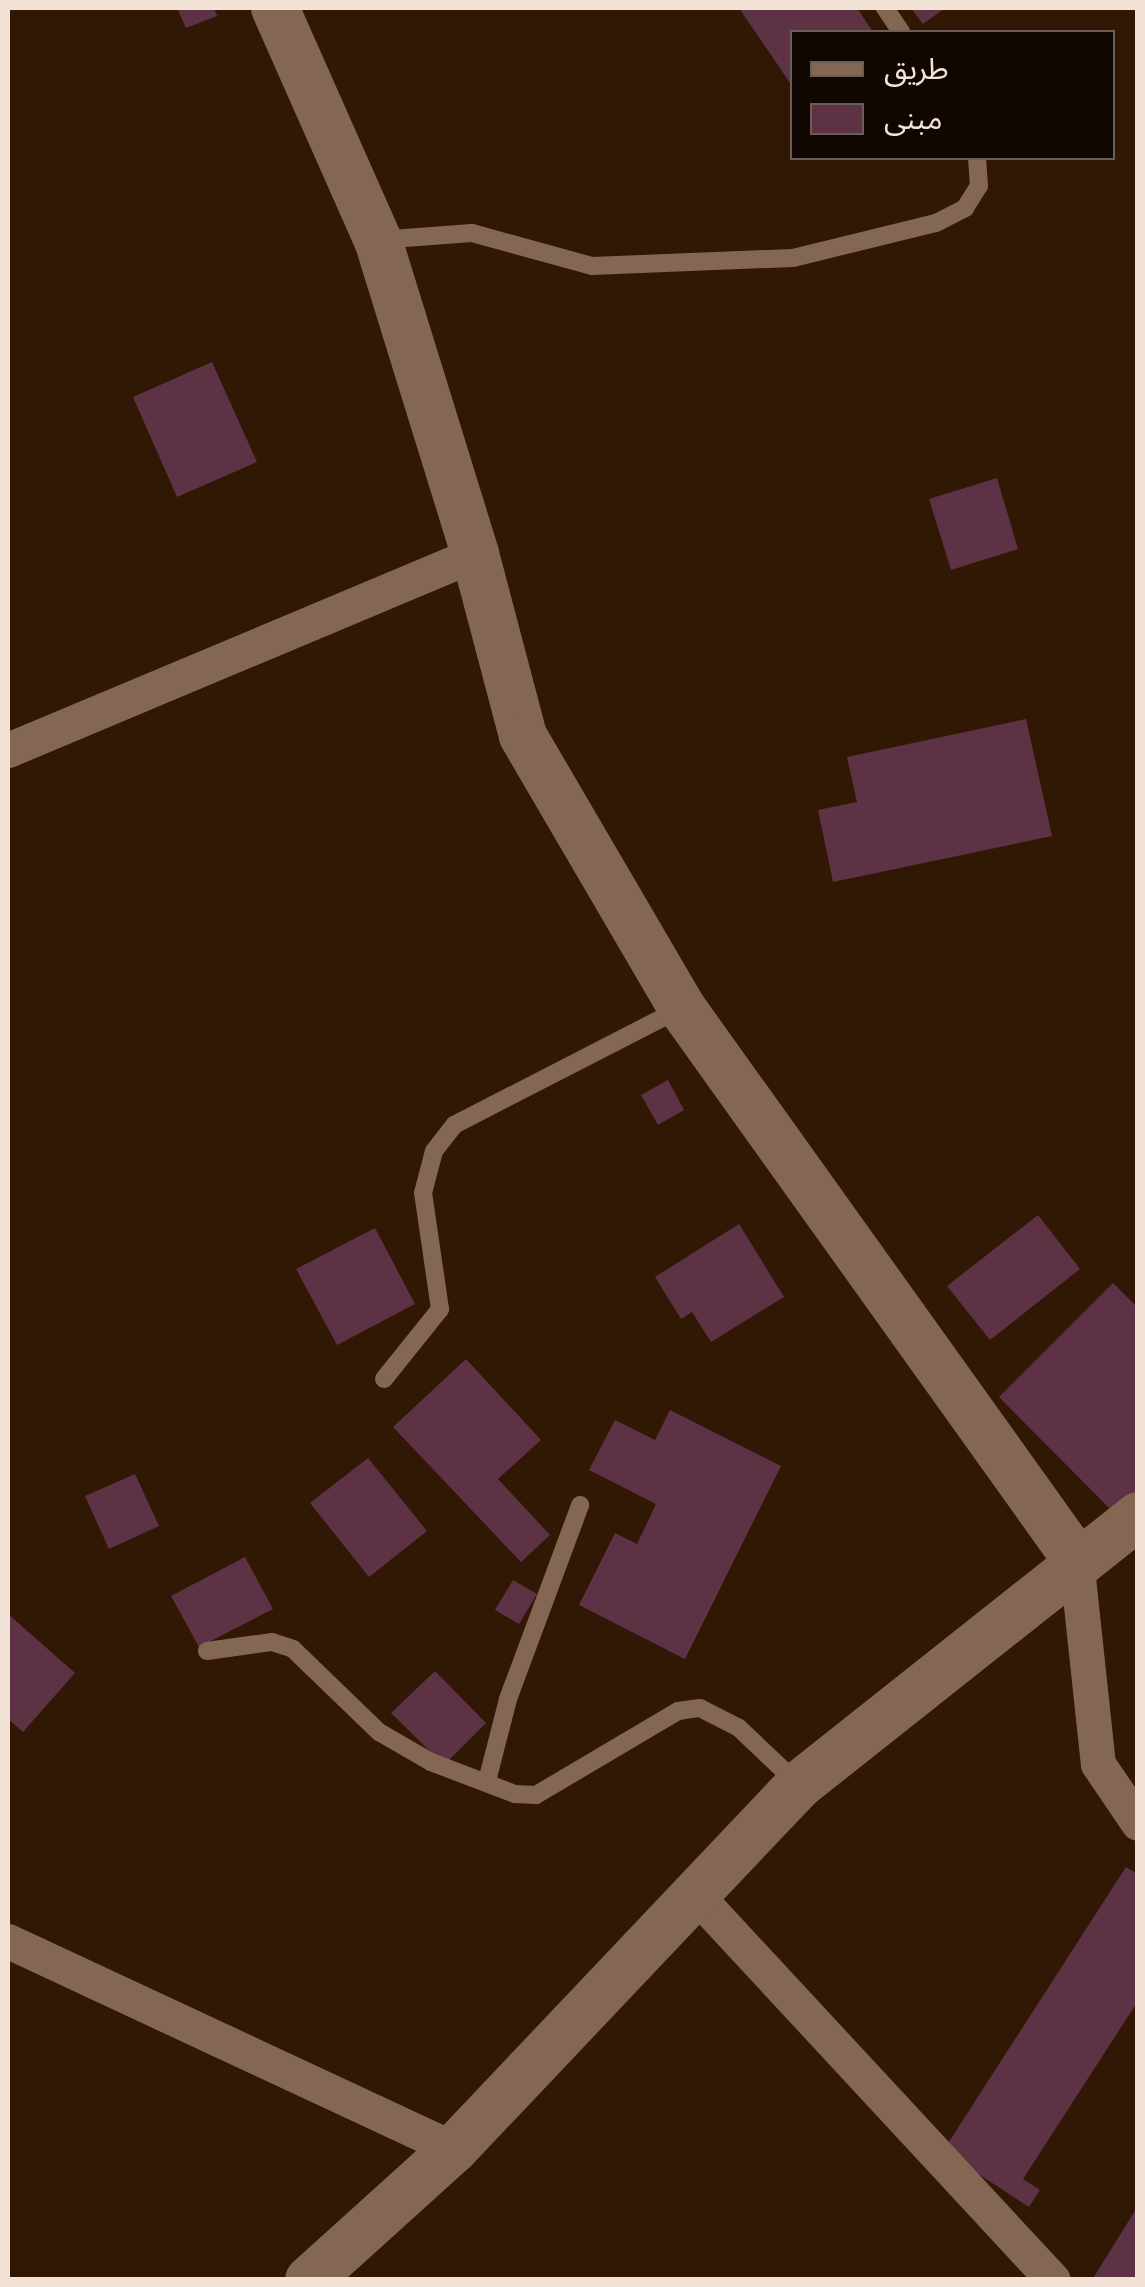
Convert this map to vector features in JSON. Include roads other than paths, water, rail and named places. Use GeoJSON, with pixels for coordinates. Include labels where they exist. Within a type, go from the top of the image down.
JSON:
{"type":"FeatureCollection","features":[{"type":"Feature","properties":{"kind":"street"},"geometry":{"type":"LineString","coordinates":[[274,8],[378,240],[475,554],[522,736],[682,1008],[1076,1560],[1098,1764],[1138,1823]]}},
{"type":"Feature","properties":{"kind":"street"},"geometry":{"type":"LineString","coordinates":[[8,750],[475,554]]}},
{"type":"Feature","properties":{"kind":"street"},"geometry":{"type":"LineString","coordinates":[[309,2280],[454,2149],[799,1785],[1076,1560],[1138,1516]]}},
{"type":"Feature","properties":{"kind":"street"},"geometry":{"type":"LineString","coordinates":[[695,1894],[1053,2280]]}},
{"type":"Feature","properties":{"kind":"street"},"geometry":{"type":"LineString","coordinates":[[8,1941],[454,2149]]}},
{"type":"Feature","properties":{"kind":"lane"},"geometry":{"type":"LineString","coordinates":[[886,8],[900,30]]}},
{"type":"Feature","properties":{"kind":"lane"},"geometry":{"type":"LineString","coordinates":[[378,240],[472,233],[592,266],[792,258],[936,224],[965,208],[979,186],[977,160]]}},
{"type":"Feature","properties":{"kind":"lane"},"geometry":{"type":"LineString","coordinates":[[384,1379],[440,1309],[424,1193],[434,1151],[454,1125],[682,1008]]}},
{"type":"Feature","properties":{"kind":"lane"},"geometry":{"type":"LineString","coordinates":[[487,1781],[508,1700],[580,1505]]}},
{"type":"Feature","properties":{"kind":"lane"},"geometry":{"type":"LineString","coordinates":[[207,1651],[272,1642],[293,1649],[379,1732],[431,1762],[516,1794],[536,1795],[678,1710],[700,1708],[739,1728],[799,1785]]}}]}
